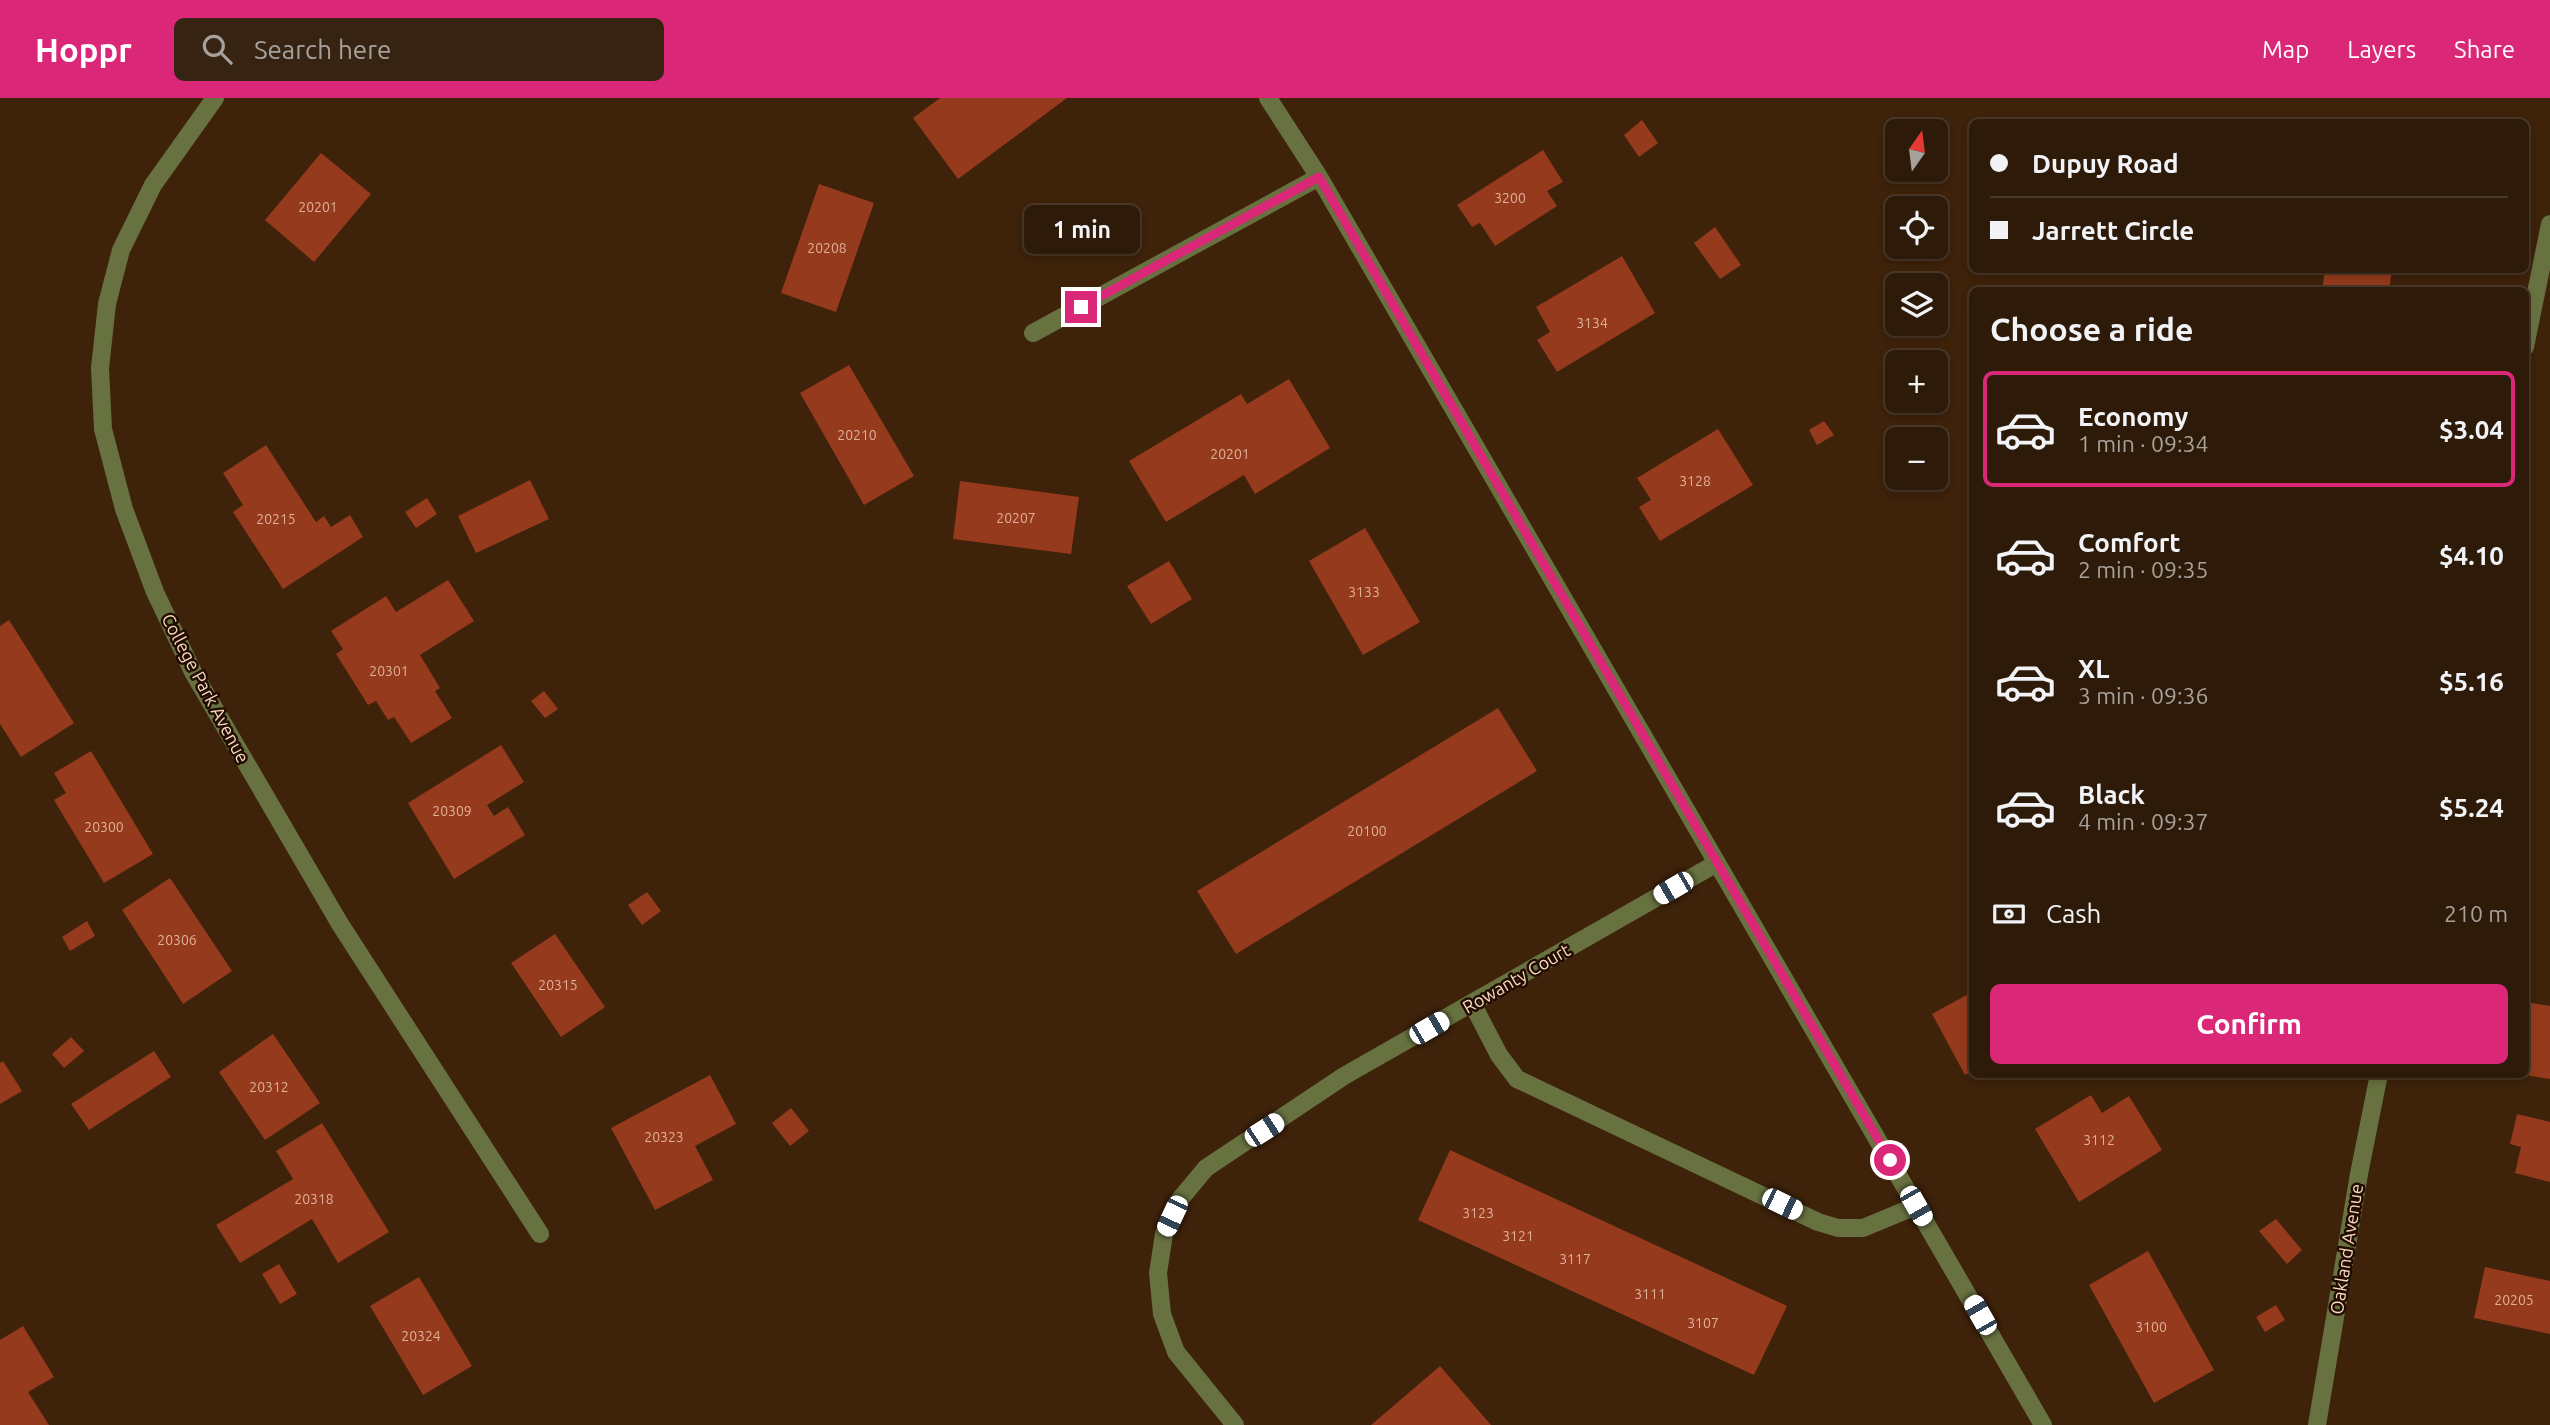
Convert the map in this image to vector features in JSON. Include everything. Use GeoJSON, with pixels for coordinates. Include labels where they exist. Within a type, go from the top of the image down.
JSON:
{"type":"FeatureCollection","features":[{"type":"Feature","properties":{"kind":"street","name":"College Park Avenue"},"geometry":{"type":"LineString","coordinates":[[215,98],[153,185],[121,250],[107,304],[100,368],[103,429],[124,509],[155,592],[193,672],[340,923],[540,1234]]}},
{"type":"Feature","properties":{"kind":"street"},"geometry":{"type":"LineString","coordinates":[[1268,98],[1319,177],[2043,1425]]}},
{"type":"Feature","properties":{"kind":"street"},"geometry":{"type":"LineString","coordinates":[[1033,333],[1319,177]]}},
{"type":"Feature","properties":{"kind":"street"},"geometry":{"type":"LineString","coordinates":[[2529,327],[2550,224]]}},
{"type":"Feature","properties":{"kind":"street","name":"Rowanty Court"},"geometry":{"type":"LineString","coordinates":[[1236,1425],[1176,1352],[1162,1314],[1158,1273],[1164,1234],[1181,1198],[1206,1168],[1345,1076],[1717,863]]}},
{"type":"Feature","properties":{"kind":"street"},"geometry":{"type":"LineString","coordinates":[[1472,1003],[1499,1055],[1517,1079],[1818,1222],[1838,1228],[1863,1228],[1916,1206]]}},
{"type":"Feature","properties":{"kind":"street","name":"Oakland Avenue"},"geometry":{"type":"LineString","coordinates":[[2317,1425],[2359,1174],[2378,1078]]}},
{"type":"Feature","properties":{"kind":"building"},"geometry":{"type":"Polygon","coordinates":[[[940,98],[1067,98],[958,179],[913,118],[940,98]]]}},
{"type":"Feature","properties":{"kind":"building"},"geometry":{"type":"Polygon","coordinates":[[[1642,120],[1658,143],[1639,157],[1624,135],[1642,120]]]}},
{"type":"Feature","properties":{"kind":"building"},"geometry":{"type":"Polygon","coordinates":[[[1543,150],[1563,182],[1547,191],[1557,206],[1495,246],[1480,223],[1472,227],[1457,205],[1543,150]]]}},
{"type":"Feature","properties":{"kind":"building"},"geometry":{"type":"Polygon","coordinates":[[[321,153],[371,194],[314,262],[265,220],[321,153]]]}},
{"type":"Feature","properties":{"kind":"building"},"geometry":{"type":"Polygon","coordinates":[[[819,184],[874,203],[836,312],[781,293],[819,184]]]}},
{"type":"Feature","properties":{"kind":"building"},"geometry":{"type":"Polygon","coordinates":[[[1715,227],[1741,265],[1720,279],[1694,243],[1715,227]]]}},
{"type":"Feature","properties":{"kind":"building"},"geometry":{"type":"Polygon","coordinates":[[[1622,256],[1655,313],[1557,372],[1537,340],[1550,332],[1536,307],[1622,256]]]}},
{"type":"Feature","properties":{"kind":"building"},"geometry":{"type":"Polygon","coordinates":[[[2325,273],[2392,273],[2389,287],[2322,287],[2325,273]]]}},
{"type":"Feature","properties":{"kind":"building"},"geometry":{"type":"Polygon","coordinates":[[[849,365],[914,476],[864,505],[800,393],[849,365]]]}},
{"type":"Feature","properties":{"kind":"building"},"geometry":{"type":"Polygon","coordinates":[[[1289,379],[1330,448],[1255,494],[1244,475],[1166,522],[1129,461],[1241,394],[1247,404],[1289,379]]]}},
{"type":"Feature","properties":{"kind":"building"},"geometry":{"type":"Polygon","coordinates":[[[1824,421],[1834,435],[1817,445],[1809,430],[1824,421]]]}},
{"type":"Feature","properties":{"kind":"building"},"geometry":{"type":"Polygon","coordinates":[[[1718,429],[1753,485],[1660,541],[1639,507],[1651,500],[1637,478],[1718,429]]]}},
{"type":"Feature","properties":{"kind":"building"},"geometry":{"type":"Polygon","coordinates":[[[266,445],[316,522],[324,516],[331,527],[350,515],[363,537],[283,589],[233,512],[243,505],[223,473],[266,445]]]}},
{"type":"Feature","properties":{"kind":"building"},"geometry":{"type":"Polygon","coordinates":[[[530,480],[549,519],[476,553],[458,516],[530,480]]]}},
{"type":"Feature","properties":{"kind":"building"},"geometry":{"type":"Polygon","coordinates":[[[960,481],[1079,497],[1071,554],[953,539],[960,481]]]}},
{"type":"Feature","properties":{"kind":"building"},"geometry":{"type":"Polygon","coordinates":[[[427,498],[437,514],[416,528],[405,512],[427,498]]]}},
{"type":"Feature","properties":{"kind":"building"},"geometry":{"type":"Polygon","coordinates":[[[1365,528],[1420,622],[1363,655],[1309,561],[1365,528]]]}},
{"type":"Feature","properties":{"kind":"building"},"geometry":{"type":"Polygon","coordinates":[[[1169,561],[1192,599],[1151,624],[1127,586],[1169,561]]]}},
{"type":"Feature","properties":{"kind":"building"},"geometry":{"type":"Polygon","coordinates":[[[448,580],[474,621],[420,655],[440,688],[435,691],[452,718],[411,743],[394,717],[388,720],[376,701],[368,705],[336,654],[343,649],[331,631],[386,596],[396,612],[448,580]]]}},
{"type":"Feature","properties":{"kind":"building"},"geometry":{"type":"Polygon","coordinates":[[[9,620],[74,723],[21,757],[0,724],[0,626],[9,620]]]}},
{"type":"Feature","properties":{"kind":"building"},"geometry":{"type":"Polygon","coordinates":[[[544,691],[558,709],[545,718],[531,701],[544,691]]]}},
{"type":"Feature","properties":{"kind":"building"},"geometry":{"type":"Polygon","coordinates":[[[1498,708],[1537,771],[1236,954],[1197,891],[1498,708]]]}},
{"type":"Feature","properties":{"kind":"building"},"geometry":{"type":"Polygon","coordinates":[[[501,745],[524,782],[487,805],[494,816],[508,807],[525,835],[454,879],[408,803],[501,745]]]}},
{"type":"Feature","properties":{"kind":"building"},"geometry":{"type":"Polygon","coordinates":[[[91,751],[153,854],[104,883],[54,800],[66,793],[54,773],[91,751]]]}},
{"type":"Feature","properties":{"kind":"building"},"geometry":{"type":"Polygon","coordinates":[[[170,878],[232,971],[183,1004],[122,910],[170,878]]]}},
{"type":"Feature","properties":{"kind":"building"},"geometry":{"type":"Polygon","coordinates":[[[647,892],[661,911],[642,925],[628,905],[647,892]]]}},
{"type":"Feature","properties":{"kind":"building"},"geometry":{"type":"Polygon","coordinates":[[[87,921],[95,936],[70,951],[62,937],[87,921]]]}},
{"type":"Feature","properties":{"kind":"building"},"geometry":{"type":"Polygon","coordinates":[[[555,934],[605,1007],[561,1037],[511,963],[555,934]]]}},
{"type":"Feature","properties":{"kind":"building"},"geometry":{"type":"Polygon","coordinates":[[[1969,994],[1969,1073],[1965,1075],[1932,1014],[1969,994]]]}},
{"type":"Feature","properties":{"kind":"building"},"geometry":{"type":"Polygon","coordinates":[[[2529,1002],[2550,1006],[2550,1079],[2529,1076],[2529,1002]]]}},
{"type":"Feature","properties":{"kind":"building"},"geometry":{"type":"Polygon","coordinates":[[[273,1034],[320,1103],[265,1140],[219,1072],[273,1034]]]}},
{"type":"Feature","properties":{"kind":"building"},"geometry":{"type":"Polygon","coordinates":[[[71,1037],[84,1051],[64,1068],[52,1054],[71,1037]]]}},
{"type":"Feature","properties":{"kind":"building"},"geometry":{"type":"Polygon","coordinates":[[[154,1051],[171,1077],[89,1130],[71,1104],[154,1051]]]}},
{"type":"Feature","properties":{"kind":"building"},"geometry":{"type":"Polygon","coordinates":[[[3,1061],[22,1091],[0,1104],[0,1063],[3,1061]]]}},
{"type":"Feature","properties":{"kind":"building"},"geometry":{"type":"Polygon","coordinates":[[[710,1075],[736,1124],[695,1146],[713,1180],[655,1210],[611,1128],[710,1075]]]}},
{"type":"Feature","properties":{"kind":"building"},"geometry":{"type":"Polygon","coordinates":[[[2091,1095],[2102,1113],[2129,1096],[2162,1150],[2079,1202],[2035,1129],[2091,1095]]]}},
{"type":"Feature","properties":{"kind":"building"},"geometry":{"type":"Polygon","coordinates":[[[791,1108],[809,1131],[790,1146],[772,1123],[791,1108]]]}},
{"type":"Feature","properties":{"kind":"building"},"geometry":{"type":"Polygon","coordinates":[[[2517,1114],[2550,1122],[2550,1182],[2515,1173],[2521,1147],[2510,1144],[2517,1114]]]}},
{"type":"Feature","properties":{"kind":"building"},"geometry":{"type":"Polygon","coordinates":[[[322,1123],[389,1232],[338,1263],[312,1219],[240,1263],[216,1225],[293,1179],[276,1151],[322,1123]]]}},
{"type":"Feature","properties":{"kind":"building"},"geometry":{"type":"Polygon","coordinates":[[[1450,1150],[1787,1306],[1754,1375],[1418,1220],[1450,1150]]]}},
{"type":"Feature","properties":{"kind":"building"},"geometry":{"type":"Polygon","coordinates":[[[2276,1219],[2302,1250],[2287,1264],[2259,1231],[2276,1219]]]}},
{"type":"Feature","properties":{"kind":"building"},"geometry":{"type":"Polygon","coordinates":[[[2148,1251],[2214,1370],[2154,1403],[2089,1285],[2148,1251]]]}},
{"type":"Feature","properties":{"kind":"building"},"geometry":{"type":"Polygon","coordinates":[[[279,1264],[297,1294],[280,1304],[262,1274],[279,1264]]]}},
{"type":"Feature","properties":{"kind":"building"},"geometry":{"type":"Polygon","coordinates":[[[2485,1267],[2550,1281],[2550,1334],[2474,1318],[2485,1267]]]}},
{"type":"Feature","properties":{"kind":"building"},"geometry":{"type":"Polygon","coordinates":[[[419,1277],[472,1366],[423,1395],[370,1306],[419,1277]]]}},
{"type":"Feature","properties":{"kind":"building"},"geometry":{"type":"Polygon","coordinates":[[[2276,1305],[2285,1320],[2265,1332],[2256,1317],[2276,1305]]]}},
{"type":"Feature","properties":{"kind":"building"},"geometry":{"type":"Polygon","coordinates":[[[23,1326],[54,1377],[28,1392],[49,1425],[0,1425],[0,1340],[23,1326]]]}},
{"type":"Feature","properties":{"kind":"building"},"geometry":{"type":"Polygon","coordinates":[[[1440,1366],[1491,1425],[1371,1425],[1440,1366]]]}},
{"type":"Feature","properties":{"kind":"route"},"geometry":{"type":"LineString","coordinates":[[1081,307],[1319,177],[1890,1160]]}}]}
